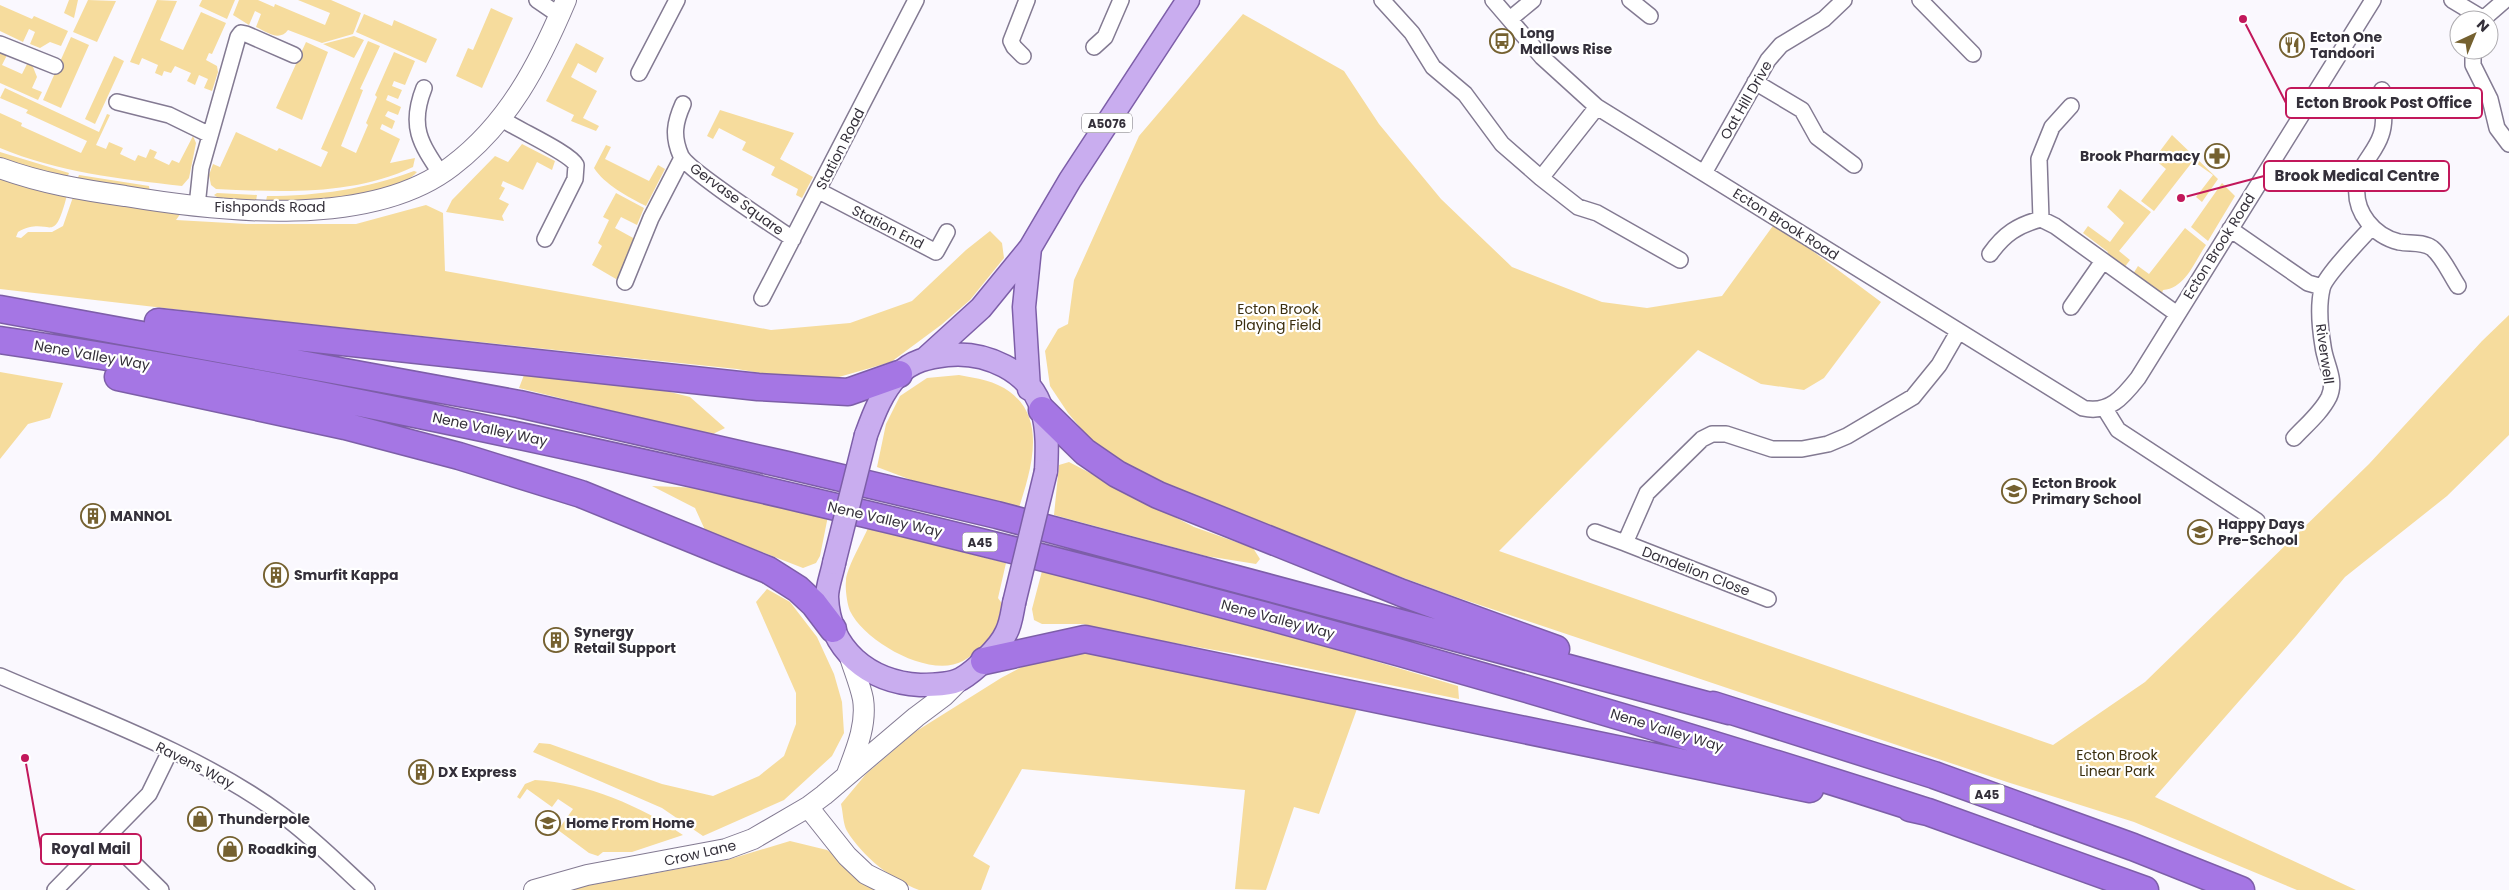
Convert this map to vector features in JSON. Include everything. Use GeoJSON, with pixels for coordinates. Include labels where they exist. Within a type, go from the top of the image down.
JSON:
{"type":"FeatureCollection","features":[{"type":"Feature","properties":{"kind":"highway","name":"Nene Valley Way"},"geometry":{"type":"LineString","coordinates":[[0,309],[519,404],[777,463],[997,515],[1729,711]]}},
{"type":"Feature","properties":{"kind":"highway"},"geometry":{"type":"LineString","coordinates":[[42,317],[123,318],[758,387],[848,392],[899,374]]}},
{"type":"Feature","properties":{"kind":"highway"},"geometry":{"type":"LineString","coordinates":[[8,341],[117,377],[345,426],[459,456],[581,494],[768,570],[798,589],[814,604],[833,629]]}},
{"type":"Feature","properties":{"kind":"highway","name":"Nene Valley Way"},"geometry":{"type":"LineString","coordinates":[[8,341],[313,394],[514,434],[944,533],[1248,610],[1477,674],[1663,728],[1928,812]]}},
{"type":"Feature","properties":{"kind":"highway"},"geometry":{"type":"LineString","coordinates":[[1035,399],[1085,452],[1117,474],[1158,495],[1402,593],[1729,711]]}},
{"type":"Feature","properties":{"kind":"highway"},"geometry":{"type":"LineString","coordinates":[[984,661],[1085,639],[1759,779],[1928,812]]}},
{"type":"Feature","properties":{"kind":"highway","name":"A45"},"geometry":{"type":"LineString","coordinates":[[1729,711],[1934,775],[2132,847],[2241,890]]}},
{"type":"Feature","properties":{"kind":"highway","name":"A45"},"geometry":{"type":"LineString","coordinates":[[1928,812],[2145,890]]}},
{"type":"Feature","properties":{"kind":"main road","name":"A5076"},"geometry":{"type":"LineString","coordinates":[[926,358],[981,308],[1030,248],[1070,180],[1188,0]]}},
{"type":"Feature","properties":{"kind":"main road","name":"A5076"},"geometry":{"type":"LineString","coordinates":[[1030,248],[1024,307],[1035,399]]}},
{"type":"Feature","properties":{"kind":"main road"},"geometry":{"type":"LineString","coordinates":[[966,353],[989,358],[1011,370],[1035,399],[1047,442],[1046,471],[1006,634],[984,661],[960,680],[932,685],[893,681],[872,674],[849,654],[833,629],[827,595],[866,435],[878,402],[899,374],[926,358],[966,353]]}},
{"type":"Feature","properties":{"kind":"street"},"geometry":{"type":"LineString","coordinates":[[537,0],[562,7]]}},
{"type":"Feature","properties":{"kind":"street"},"geometry":{"type":"LineString","coordinates":[[639,73],[677,0]]}},
{"type":"Feature","properties":{"kind":"street","name":"Station Road"},"geometry":{"type":"LineString","coordinates":[[762,298],[819,191],[916,0]]}},
{"type":"Feature","properties":{"kind":"street"},"geometry":{"type":"LineString","coordinates":[[1023,56],[1011,41],[1027,0]]}},
{"type":"Feature","properties":{"kind":"street"},"geometry":{"type":"LineString","coordinates":[[1094,47],[1105,37],[1121,0]]}},
{"type":"Feature","properties":{"kind":"street"},"geometry":{"type":"LineString","coordinates":[[1382,0],[1412,33],[1433,67],[1465,94],[1502,144],[1578,207],[1598,213],[1680,260]]}},
{"type":"Feature","properties":{"kind":"street","name":"Ecton Brook Road"},"geometry":{"type":"LineString","coordinates":[[1493,0],[1549,63],[1597,107],[1958,332],[2083,408],[2094,410],[2105,409],[2123,397],[2133,384],[2373,0]]}},
{"type":"Feature","properties":{"kind":"street"},"geometry":{"type":"LineString","coordinates":[[1510,19],[1533,0]]}},
{"type":"Feature","properties":{"kind":"street"},"geometry":{"type":"LineString","coordinates":[[1630,0],[1650,16]]}},
{"type":"Feature","properties":{"kind":"street","name":"Oat Hill Drive"},"geometry":{"type":"LineString","coordinates":[[1704,173],[1768,60],[1781,45],[1824,19],[1844,0]]}},
{"type":"Feature","properties":{"kind":"street"},"geometry":{"type":"LineString","coordinates":[[1920,0],[1973,54]]}},
{"type":"Feature","properties":{"kind":"street"},"geometry":{"type":"LineString","coordinates":[[2452,0],[2468,10]]}},
{"type":"Feature","properties":{"kind":"street"},"geometry":{"type":"LineString","coordinates":[[2493,10],[2506,0]]}},
{"type":"Feature","properties":{"kind":"street","name":"Fishponds Road"},"geometry":{"type":"LineString","coordinates":[[0,168],[27,178],[71,188],[197,206],[249,210],[301,210],[353,206],[391,196],[441,174],[470,151],[502,118],[518,98],[549,40],[562,7]]}},
{"type":"Feature","properties":{"kind":"street"},"geometry":{"type":"LineString","coordinates":[[197,206],[201,168],[227,73],[241,33],[294,55]]}},
{"type":"Feature","properties":{"kind":"street"},"geometry":{"type":"LineString","coordinates":[[0,44],[56,66]]}},
{"type":"Feature","properties":{"kind":"street"},"geometry":{"type":"LineString","coordinates":[[2473,60],[2473,65],[2490,99],[2498,128],[2509,144]]}},
{"type":"Feature","properties":{"kind":"street"},"geometry":{"type":"LineString","coordinates":[[1755,82],[1802,110],[1817,137],[1854,165]]}},
{"type":"Feature","properties":{"kind":"street"},"geometry":{"type":"LineString","coordinates":[[424,88],[416,116],[417,129],[422,144],[441,174]]}},
{"type":"Feature","properties":{"kind":"street"},"geometry":{"type":"LineString","coordinates":[[2382,90],[2382,133],[2362,166],[2356,187],[2360,209],[2372,227],[2390,239],[2419,243],[2432,248],[2458,286]]}},
{"type":"Feature","properties":{"kind":"street"},"geometry":{"type":"LineString","coordinates":[[117,102],[169,115],[210,136]]}},
{"type":"Feature","properties":{"kind":"street","name":"Gervase Square"},"geometry":{"type":"LineString","coordinates":[[684,104],[675,122],[675,138],[682,158],[706,178],[793,239]]}},
{"type":"Feature","properties":{"kind":"street"},"geometry":{"type":"LineString","coordinates":[[2041,219],[2039,159],[2052,127],[2071,106]]}},
{"type":"Feature","properties":{"kind":"street"},"geometry":{"type":"LineString","coordinates":[[1541,178],[1597,107]]}},
{"type":"Feature","properties":{"kind":"street"},"geometry":{"type":"LineString","coordinates":[[502,118],[520,131],[570,157],[576,165],[576,179],[545,239]]}},
{"type":"Feature","properties":{"kind":"street","name":"Gervase Square"},"geometry":{"type":"LineString","coordinates":[[625,282],[651,218],[682,158]]}},
{"type":"Feature","properties":{"kind":"street","name":"Station End"},"geometry":{"type":"LineString","coordinates":[[819,191],[936,252],[947,232]]}},
{"type":"Feature","properties":{"kind":"street"},"geometry":{"type":"LineString","coordinates":[[1990,254],[2008,232],[2021,225],[2041,219],[2055,226],[2177,314]]}},
{"type":"Feature","properties":{"kind":"street"},"geometry":{"type":"LineString","coordinates":[[2230,229],[2308,283],[2322,287],[2372,227]]}},
{"type":"Feature","properties":{"kind":"street"},"geometry":{"type":"LineString","coordinates":[[2071,307],[2103,260]]}},
{"type":"Feature","properties":{"kind":"street","name":"Riverwell"},"geometry":{"type":"LineString","coordinates":[[2294,438],[2323,406],[2332,386],[2330,368],[2323,347],[2320,316],[2322,287]]}},
{"type":"Feature","properties":{"kind":"street","name":"Dandelion Close"},"geometry":{"type":"LineString","coordinates":[[1625,544],[1635,517],[1647,493],[1702,438],[1712,434],[1726,434],[1772,449],[1802,449],[1828,444],[1847,436],[1913,397],[1939,365],[1958,332]]}},
{"type":"Feature","properties":{"kind":"street"},"geometry":{"type":"LineString","coordinates":[[2105,409],[2118,430],[2257,521]]}},
{"type":"Feature","properties":{"kind":"street","name":"Dandelion Close"},"geometry":{"type":"LineString","coordinates":[[1595,532],[1768,599]]}},
{"type":"Feature","properties":{"kind":"street"},"geometry":{"type":"LineString","coordinates":[[847,774],[864,720],[862,698],[849,654]]}},
{"type":"Feature","properties":{"kind":"street","name":"Ravens Way"},"geometry":{"type":"LineString","coordinates":[[0,676],[212,771],[281,814],[316,842],[367,890]]}},
{"type":"Feature","properties":{"kind":"street","name":"Crow Lane"},"geometry":{"type":"LineString","coordinates":[[534,890],[587,875],[726,849],[753,839],[808,807],[944,696],[960,680]]}},
{"type":"Feature","properties":{"kind":"street"},"geometry":{"type":"LineString","coordinates":[[55,890],[149,794],[170,751]]}},
{"type":"Feature","properties":{"kind":"street"},"geometry":{"type":"LineString","coordinates":[[808,807],[847,856],[866,874],[898,890]]}},
{"type":"Feature","properties":{"kind":"street"},"geometry":{"type":"LineString","coordinates":[[108,837],[161,890]]}},
{"type":"Feature","properties":{"kind":"green space"},"geometry":{"type":"Polygon","coordinates":[[[69,0],[78,0],[74,18],[64,13],[69,0]]]}},
{"type":"Feature","properties":{"kind":"green space"},"geometry":{"type":"Polygon","coordinates":[[[88,0],[116,1],[97,42],[73,32],[88,0]]]}},
{"type":"Feature","properties":{"kind":"green space"},"geometry":{"type":"Polygon","coordinates":[[[157,0],[177,1],[160,40],[183,50],[201,12],[226,23],[212,54],[209,53],[206,60],[217,66],[218,72],[212,91],[204,88],[208,79],[199,75],[195,85],[187,81],[191,73],[175,66],[171,73],[164,71],[162,76],[155,73],[158,65],[142,58],[139,65],[130,62],[157,0]]]}},
{"type":"Feature","properties":{"kind":"green space"},"geometry":{"type":"Polygon","coordinates":[[[202,0],[235,0],[227,19],[199,6],[202,0]]]}},
{"type":"Feature","properties":{"kind":"green space"},"geometry":{"type":"Polygon","coordinates":[[[239,0],[258,0],[274,7],[275,4],[325,25],[330,13],[298,0],[331,0],[361,13],[353,34],[322,43],[288,30],[284,34],[277,36],[256,27],[261,14],[255,11],[249,25],[233,15],[239,0]]]}},
{"type":"Feature","properties":{"kind":"green space"},"geometry":{"type":"Polygon","coordinates":[[[0,5],[32,19],[34,16],[68,31],[61,46],[50,42],[40,48],[30,44],[35,32],[29,29],[23,42],[0,31],[0,5]]]}},
{"type":"Feature","properties":{"kind":"green space"},"geometry":{"type":"Polygon","coordinates":[[[491,8],[513,18],[482,88],[456,76],[468,48],[473,50],[491,8]]]}},
{"type":"Feature","properties":{"kind":"green space"},"geometry":{"type":"Polygon","coordinates":[[[364,14],[392,26],[394,20],[437,39],[426,63],[356,32],[364,14]]]}},
{"type":"Feature","properties":{"kind":"green space","name":"Ecton Brook Playing Field"},"geometry":{"type":"Polygon","coordinates":[[[1243,14],[1344,71],[1379,124],[1441,199],[1512,267],[1602,302],[1647,308],[1722,296],[1775,223],[1881,302],[1824,378],[1804,390],[1761,384],[1698,350],[1499,551],[2053,745],[2145,682],[2369,464],[2482,341],[2509,315],[2509,435],[2447,496],[2345,577],[2155,797],[2356,890],[2297,890],[2134,822],[2007,782],[1453,596],[1229,514],[1129,470],[1095,445],[1068,413],[1050,386],[1045,351],[1058,329],[1068,324],[1074,280],[1139,136],[1243,14]]]}},
{"type":"Feature","properties":{"kind":"green space"},"geometry":{"type":"Polygon","coordinates":[[[354,36],[364,40],[354,58],[323,44],[354,36]]]}},
{"type":"Feature","properties":{"kind":"green space"},"geometry":{"type":"Polygon","coordinates":[[[71,37],[89,45],[61,108],[43,100],[71,37]]]}},
{"type":"Feature","properties":{"kind":"green space"},"geometry":{"type":"Polygon","coordinates":[[[368,41],[380,46],[360,89],[363,90],[341,146],[356,153],[368,125],[366,123],[377,97],[375,95],[394,52],[415,61],[405,85],[394,81],[392,86],[402,90],[398,99],[388,95],[386,100],[401,107],[398,115],[388,111],[385,116],[395,121],[392,129],[382,124],[380,129],[400,139],[390,163],[415,158],[413,167],[365,183],[316,190],[216,189],[211,185],[209,175],[213,164],[220,167],[236,132],[277,151],[279,148],[321,167],[328,152],[321,149],[368,41]]]}},
{"type":"Feature","properties":{"kind":"green space"},"geometry":{"type":"Polygon","coordinates":[[[306,42],[328,52],[302,120],[276,108],[306,42]]]}},
{"type":"Feature","properties":{"kind":"green space"},"geometry":{"type":"Polygon","coordinates":[[[576,43],[604,58],[596,73],[578,63],[571,77],[597,91],[583,118],[599,126],[596,131],[571,121],[574,115],[546,101],[576,43]]]}},
{"type":"Feature","properties":{"kind":"green space"},"geometry":{"type":"Polygon","coordinates":[[[0,53],[8,53],[2,65],[22,74],[28,62],[33,67],[37,77],[32,88],[42,92],[38,100],[0,83],[0,53]]]}},
{"type":"Feature","properties":{"kind":"green space"},"geometry":{"type":"Polygon","coordinates":[[[114,56],[124,61],[95,124],[85,119],[114,56]]]}},
{"type":"Feature","properties":{"kind":"green space"},"geometry":{"type":"Polygon","coordinates":[[[5,88],[99,132],[107,114],[110,115],[96,145],[106,149],[109,142],[123,148],[120,154],[135,161],[138,155],[146,158],[150,149],[157,152],[154,158],[169,165],[172,160],[179,163],[193,136],[196,143],[189,178],[182,186],[113,177],[67,169],[0,148],[0,113],[22,123],[21,126],[81,153],[87,141],[26,113],[28,110],[0,98],[5,88]]]}},
{"type":"Feature","properties":{"kind":"green space"},"geometry":{"type":"Polygon","coordinates":[[[720,110],[794,133],[780,159],[813,177],[802,198],[796,195],[798,189],[771,175],[775,167],[742,150],[746,142],[719,128],[713,139],[707,136],[720,110]]]}},
{"type":"Feature","properties":{"kind":"green space"},"geometry":{"type":"Polygon","coordinates":[[[2172,135],[2218,179],[2202,202],[2196,197],[2213,175],[2193,161],[2154,211],[2141,201],[2166,169],[2154,159],[2172,135]]]}},
{"type":"Feature","properties":{"kind":"green space"},"geometry":{"type":"Polygon","coordinates":[[[522,144],[555,161],[552,170],[537,162],[523,190],[503,181],[501,186],[505,188],[499,199],[509,204],[502,216],[504,221],[446,212],[452,200],[495,156],[508,162],[522,144]]]}},
{"type":"Feature","properties":{"kind":"green space"},"geometry":{"type":"Polygon","coordinates":[[[606,145],[611,147],[605,159],[649,181],[658,165],[665,169],[646,206],[610,185],[594,168],[606,145]]]}},
{"type":"Feature","properties":{"kind":"green space"},"geometry":{"type":"Polygon","coordinates":[[[0,152],[69,173],[67,178],[0,159],[0,152]]]}},
{"type":"Feature","properties":{"kind":"green space"},"geometry":{"type":"Polygon","coordinates":[[[414,171],[417,172],[404,182],[367,194],[302,201],[266,201],[267,196],[305,195],[360,187],[414,171]]]}},
{"type":"Feature","properties":{"kind":"green space"},"geometry":{"type":"Polygon","coordinates":[[[79,175],[149,186],[150,193],[77,180],[79,175]]]}},
{"type":"Feature","properties":{"kind":"green space"},"geometry":{"type":"Polygon","coordinates":[[[0,178],[67,195],[62,212],[54,226],[29,227],[18,232],[16,237],[21,238],[28,232],[52,232],[63,226],[73,197],[181,213],[176,220],[247,224],[356,224],[426,205],[443,213],[445,271],[771,330],[850,323],[912,301],[966,250],[990,231],[1002,243],[1004,258],[970,300],[941,325],[891,362],[839,377],[795,379],[737,369],[250,318],[0,289],[0,178]]]}},
{"type":"Feature","properties":{"kind":"green space"},"geometry":{"type":"Polygon","coordinates":[[[2222,183],[2235,196],[2208,241],[2191,227],[2222,183]]]}},
{"type":"Feature","properties":{"kind":"green space"},"geometry":{"type":"Polygon","coordinates":[[[2120,189],[2151,212],[2119,251],[2130,260],[2124,268],[2106,255],[2108,252],[2083,233],[2088,226],[2110,242],[2124,223],[2107,207],[2120,189]]]}},
{"type":"Feature","properties":{"kind":"green space"},"geometry":{"type":"Polygon","coordinates":[[[217,193],[257,195],[256,201],[220,199],[214,195],[217,193]]]}},
{"type":"Feature","properties":{"kind":"green space"},"geometry":{"type":"Polygon","coordinates":[[[616,193],[644,208],[637,225],[621,217],[615,228],[635,239],[621,275],[616,279],[592,265],[602,246],[598,243],[609,220],[603,217],[616,193]]]}},
{"type":"Feature","properties":{"kind":"green space"},"geometry":{"type":"Polygon","coordinates":[[[2185,228],[2206,245],[2189,273],[2178,285],[2163,290],[2162,293],[2133,274],[2138,266],[2149,274],[2185,228]]]}},
{"type":"Feature","properties":{"kind":"green space"},"geometry":{"type":"Polygon","coordinates":[[[0,372],[63,383],[50,418],[28,424],[0,459],[0,372]]]}},
{"type":"Feature","properties":{"kind":"green space"},"geometry":{"type":"Polygon","coordinates":[[[555,374],[646,386],[690,397],[725,428],[711,435],[519,388],[524,375],[555,374]]]}},
{"type":"Feature","properties":{"kind":"green space"},"geometry":{"type":"Polygon","coordinates":[[[959,375],[986,380],[1004,388],[1022,404],[1029,418],[1033,433],[1033,449],[1031,465],[1018,511],[943,492],[877,467],[886,424],[900,396],[927,378],[959,375]]]}},
{"type":"Feature","properties":{"kind":"green space"},"geometry":{"type":"Polygon","coordinates":[[[1069,462],[1194,527],[1253,548],[1260,559],[1256,564],[1206,556],[1054,515],[1059,465],[1069,462]]]}},
{"type":"Feature","properties":{"kind":"green space"},"geometry":{"type":"Polygon","coordinates":[[[652,486],[703,488],[828,516],[820,556],[816,563],[803,568],[705,530],[695,508],[652,486]]]}},
{"type":"Feature","properties":{"kind":"green space"},"geometry":{"type":"Polygon","coordinates":[[[868,528],[1006,563],[998,598],[1006,609],[994,631],[977,651],[963,661],[949,665],[934,665],[917,661],[884,645],[858,623],[849,608],[846,581],[852,562],[868,528]]]}},
{"type":"Feature","properties":{"kind":"green space"},"geometry":{"type":"Polygon","coordinates":[[[1042,571],[1328,647],[1458,686],[1459,699],[1237,654],[1112,632],[1083,624],[1042,624],[1034,620],[1032,609],[1042,571]]]}},
{"type":"Feature","properties":{"kind":"green space"},"geometry":{"type":"Polygon","coordinates":[[[767,589],[790,602],[817,637],[834,674],[842,702],[844,733],[832,756],[784,800],[703,836],[662,808],[533,752],[539,743],[550,744],[662,784],[713,796],[759,776],[784,756],[796,724],[796,693],[756,602],[767,589]]]}},
{"type":"Feature","properties":{"kind":"green space"},"geometry":{"type":"Polygon","coordinates":[[[1081,648],[1358,706],[1319,814],[1294,807],[1266,890],[1235,889],[1245,790],[1022,769],[973,856],[990,866],[981,890],[919,890],[888,874],[869,858],[853,840],[846,828],[841,804],[866,774],[915,732],[1001,678],[1037,659],[1081,648]]]}},
{"type":"Feature","properties":{"kind":"green space"},"geometry":{"type":"Polygon","coordinates":[[[535,780],[574,786],[613,798],[667,824],[683,835],[632,852],[603,852],[598,856],[589,853],[558,830],[573,809],[558,799],[552,807],[527,789],[520,799],[517,797],[525,784],[535,780]]]}},
{"type":"Feature","properties":{"kind":"green space"},"geometry":{"type":"Polygon","coordinates":[[[790,841],[827,850],[886,890],[563,890],[727,860],[790,841]]]}},
{"type":"Feature","properties":{"kind":"place","name":"Ecton Brook Post Office"},"geometry":{"type":"Point","coordinates":[2243,19]}},
{"type":"Feature","properties":{"kind":"place","name":"Long Mallows Rise"},"geometry":{"type":"Point","coordinates":[1502,41]}},
{"type":"Feature","properties":{"kind":"place","name":"Ecton One Tandoori"},"geometry":{"type":"Point","coordinates":[2292,45]}},
{"type":"Feature","properties":{"kind":"place","name":"Brook Pharmacy"},"geometry":{"type":"Point","coordinates":[2217,156]}},
{"type":"Feature","properties":{"kind":"place","name":"Brook Medical Centre"},"geometry":{"type":"Point","coordinates":[2181,198]}},
{"type":"Feature","properties":{"kind":"place","name":"Ecton Brook Primary School"},"geometry":{"type":"Point","coordinates":[2014,491]}},
{"type":"Feature","properties":{"kind":"place","name":"MANNOL"},"geometry":{"type":"Point","coordinates":[93,516]}},
{"type":"Feature","properties":{"kind":"place","name":"Happy Days Pre-School"},"geometry":{"type":"Point","coordinates":[2200,532]}},
{"type":"Feature","properties":{"kind":"place","name":"Smurfit Kappa"},"geometry":{"type":"Point","coordinates":[276,575]}},
{"type":"Feature","properties":{"kind":"place","name":"Synergy Retail Support"},"geometry":{"type":"Point","coordinates":[556,640]}},
{"type":"Feature","properties":{"kind":"place","name":"Royal Mail"},"geometry":{"type":"Point","coordinates":[25,758]}},
{"type":"Feature","properties":{"kind":"place","name":"DX Express"},"geometry":{"type":"Point","coordinates":[421,772]}},
{"type":"Feature","properties":{"kind":"place","name":"Thunderpole"},"geometry":{"type":"Point","coordinates":[200,819]}},
{"type":"Feature","properties":{"kind":"place","name":"Home From Home"},"geometry":{"type":"Point","coordinates":[548,823]}},
{"type":"Feature","properties":{"kind":"place","name":"Roadking"},"geometry":{"type":"Point","coordinates":[230,849]}},
{"type":"Feature","properties":{"kind":"park label","name":"Ecton Brook Linear Park"},"geometry":{"type":"Point","coordinates":[2117,764]}}]}
